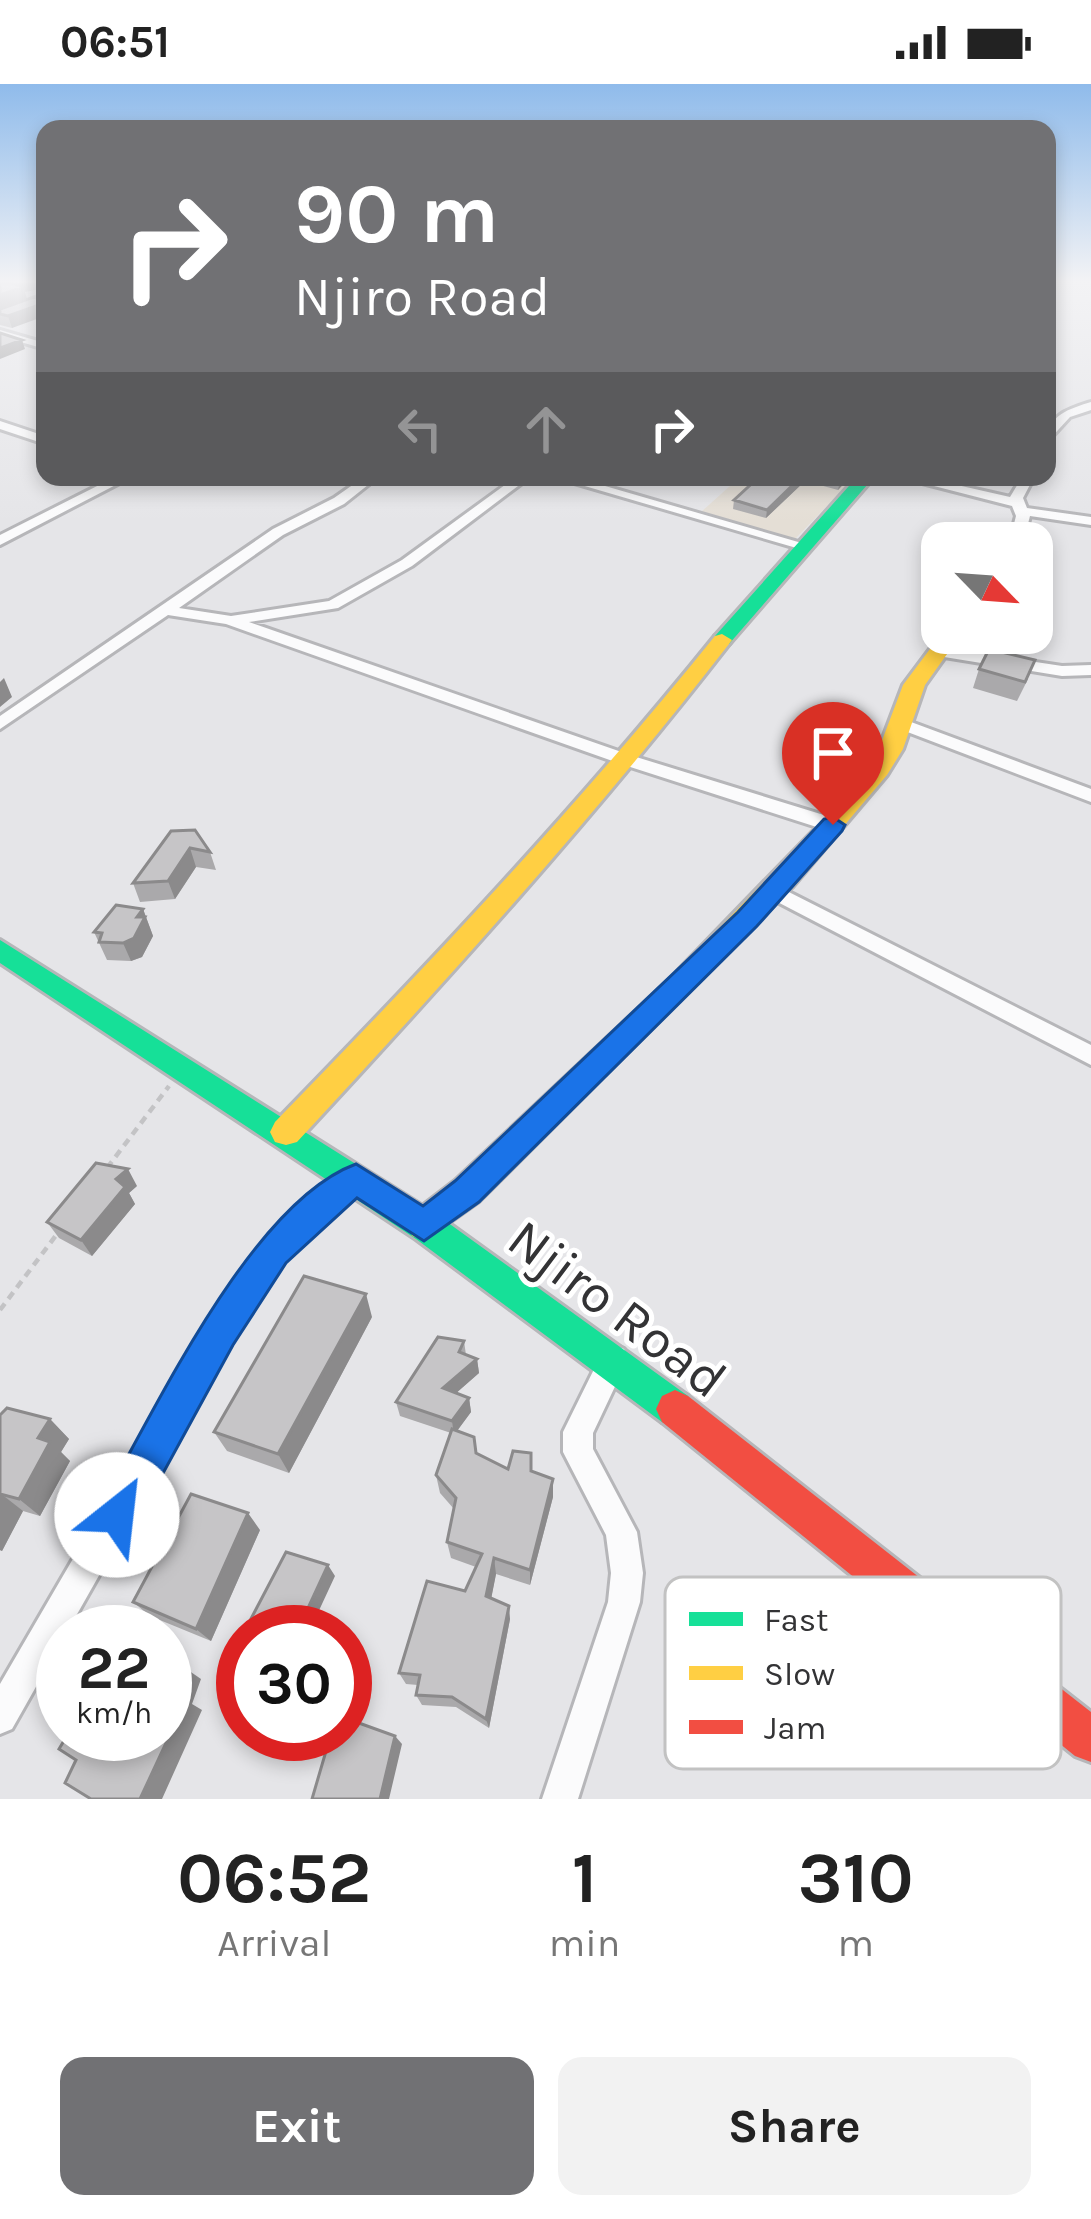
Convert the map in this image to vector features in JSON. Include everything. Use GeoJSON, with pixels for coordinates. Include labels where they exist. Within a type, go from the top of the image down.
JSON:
{"type":"FeatureCollection","features":[{"type":"Feature","properties":{"kind":"street"},"geometry":{"type":"LineString","coordinates":[[1056,427],[1066,414],[1091,406]]}},
{"type":"Feature","properties":{"kind":"street"},"geometry":{"type":"LineString","coordinates":[[0,425],[36,437]]}},
{"type":"Feature","properties":{"kind":"street"},"geometry":{"type":"LineString","coordinates":[[0,541],[107,486]]}},
{"type":"Feature","properties":{"kind":"street"},"geometry":{"type":"LineString","coordinates":[[0,724],[278,532],[358,486]]}},
{"type":"Feature","properties":{"kind":"street"},"geometry":{"type":"LineString","coordinates":[[229,620],[333,605],[406,562],[512,486]]}},
{"type":"Feature","properties":{"kind":"street"},"geometry":{"type":"LineString","coordinates":[[592,486],[805,546]]}},
{"type":"Feature","properties":{"kind":"street"},"geometry":{"type":"LineString","coordinates":[[286,1132],[484,925],[627,760],[678,690],[858,486]]}},
{"type":"Feature","properties":{"kind":"street"},"geometry":{"type":"LineString","coordinates":[[949,486],[1019,507],[1091,521]]}},
{"type":"Feature","properties":{"kind":"street"},"geometry":{"type":"LineString","coordinates":[[1022,486],[1018,492],[1022,522]]}},
{"type":"Feature","properties":{"kind":"street"},"geometry":{"type":"LineString","coordinates":[[165,610],[229,620],[627,760],[833,825]]}},
{"type":"Feature","properties":{"kind":"street"},"geometry":{"type":"LineString","coordinates":[[424,1225],[467,1191],[773,892],[884,764],[903,724],[913,686],[937,654]]}},
{"type":"Feature","properties":{"kind":"street"},"geometry":{"type":"LineString","coordinates":[[1002,654],[1090,671]]}},
{"type":"Feature","properties":{"kind":"street"},"geometry":{"type":"LineString","coordinates":[[903,724],[1091,796]]}},
{"type":"Feature","properties":{"kind":"street"},"geometry":{"type":"LineString","coordinates":[[773,892],[1091,1056]]}},
{"type":"Feature","properties":{"kind":"street","name":"Njiro Road"},"geometry":{"type":"LineString","coordinates":[[0,950],[286,1132],[614,1359],[887,1577]]}},
{"type":"Feature","properties":{"kind":"street"},"geometry":{"type":"LineString","coordinates":[[0,1717],[220,1332],[263,1268],[306,1219],[356,1179]]}},
{"type":"Feature","properties":{"kind":"street"},"geometry":{"type":"LineString","coordinates":[[560,1799],[614,1639],[625,1587],[621,1532],[578,1452],[578,1432],[614,1359]]}},
{"type":"Feature","properties":{"kind":"street","name":"Njiro Road"},"geometry":{"type":"LineString","coordinates":[[1061,1716],[1091,1740]]}},
{"type":"Feature","properties":{"kind":"path"},"geometry":{"type":"LineString","coordinates":[[99,1179],[183,1067]]}},
{"type":"Feature","properties":{"kind":"path"},"geometry":{"type":"LineString","coordinates":[[0,1310],[70,1216]]}},
{"type":"Feature","properties":{"kind":"shaded area"},"geometry":{"type":"Polygon","coordinates":[[[730,486],[846,486],[795,539],[701,512],[730,486]]]}},
{"type":"Feature","properties":{"kind":"building"},"geometry":{"type":"Polygon","coordinates":[[[749,486],[792,486],[767,510],[734,500],[749,486]]]}},
{"type":"Feature","properties":{"kind":"building"},"geometry":{"type":"Polygon","coordinates":[[[986,654],[1035,660],[1025,682],[979,669],[986,654]]]}},
{"type":"Feature","properties":{"kind":"building"},"geometry":{"type":"Polygon","coordinates":[[[195,830],[210,852],[190,848],[168,881],[133,883],[171,831],[195,830]]]}},
{"type":"Feature","properties":{"kind":"building"},"geometry":{"type":"Polygon","coordinates":[[[116,905],[143,909],[137,917],[145,917],[134,938],[123,943],[99,942],[102,933],[94,932],[116,905]]]}},
{"type":"Feature","properties":{"kind":"building"},"geometry":{"type":"Polygon","coordinates":[[[96,1163],[128,1169],[116,1179],[125,1187],[81,1240],[47,1222],[96,1163]]]}},
{"type":"Feature","properties":{"kind":"building"},"geometry":{"type":"Polygon","coordinates":[[[304,1276],[366,1294],[278,1454],[214,1432],[304,1276]]]}},
{"type":"Feature","properties":{"kind":"building"},"geometry":{"type":"Polygon","coordinates":[[[438,1337],[464,1341],[459,1352],[477,1359],[443,1388],[469,1398],[452,1421],[396,1402],[438,1337]]]}},
{"type":"Feature","properties":{"kind":"building"},"geometry":{"type":"Polygon","coordinates":[[[7,1408],[50,1419],[38,1438],[50,1442],[19,1499],[0,1494],[0,1415],[7,1408]]]}},
{"type":"Feature","properties":{"kind":"building"},"geometry":{"type":"Polygon","coordinates":[[[452,1429],[474,1437],[476,1453],[508,1469],[513,1451],[531,1453],[531,1471],[553,1479],[530,1570],[494,1558],[486,1596],[509,1606],[486,1719],[452,1697],[416,1695],[420,1675],[399,1673],[427,1581],[465,1591],[482,1554],[447,1542],[456,1498],[436,1475],[452,1429]]]}},
{"type":"Feature","properties":{"kind":"building"},"geometry":{"type":"Polygon","coordinates":[[[191,1494],[248,1513],[196,1629],[192,1627],[192,1605],[133,1602],[191,1494]]]}},
{"type":"Feature","properties":{"kind":"building"},"geometry":{"type":"Polygon","coordinates":[[[286,1552],[328,1565],[309,1605],[258,1605],[286,1552]]]}},
{"type":"Feature","properties":{"kind":"building"},"geometry":{"type":"Polygon","coordinates":[[[372,1728],[395,1736],[380,1799],[312,1799],[323,1761],[372,1761],[372,1728]]]}},
{"type":"Feature","properties":{"kind":"building"},"geometry":{"type":"Polygon","coordinates":[[[76,1761],[158,1761],[140,1799],[91,1799],[65,1783],[76,1761]]]}},
{"type":"Feature","properties":{"kind":"traffic: fast"},"geometry":{"type":"LineString","coordinates":[[722,640],[858,486]]}},
{"type":"Feature","properties":{"kind":"traffic: fast"},"geometry":{"type":"LineString","coordinates":[[0,950],[428,1228],[675,1409]]}},
{"type":"Feature","properties":{"kind":"traffic: slow"},"geometry":{"type":"LineString","coordinates":[[286,1132],[484,924],[627,760],[722,640]]}},
{"type":"Feature","properties":{"kind":"traffic: slow"},"geometry":{"type":"LineString","coordinates":[[424,1225],[467,1191],[783,881],[886,760],[914,685],[936,654]]}},
{"type":"Feature","properties":{"kind":"traffic: jam"},"geometry":{"type":"LineString","coordinates":[[675,1409],[886,1577]]}},
{"type":"Feature","properties":{"kind":"traffic: jam"},"geometry":{"type":"LineString","coordinates":[[1061,1716],[1091,1740]]}},
{"type":"Feature","properties":{"kind":"route"},"geometry":{"type":"LineString","coordinates":[[117,1515],[220,1332],[274,1251],[306,1219],[356,1179],[424,1225],[467,1191],[747,919],[833,825]]}}]}
